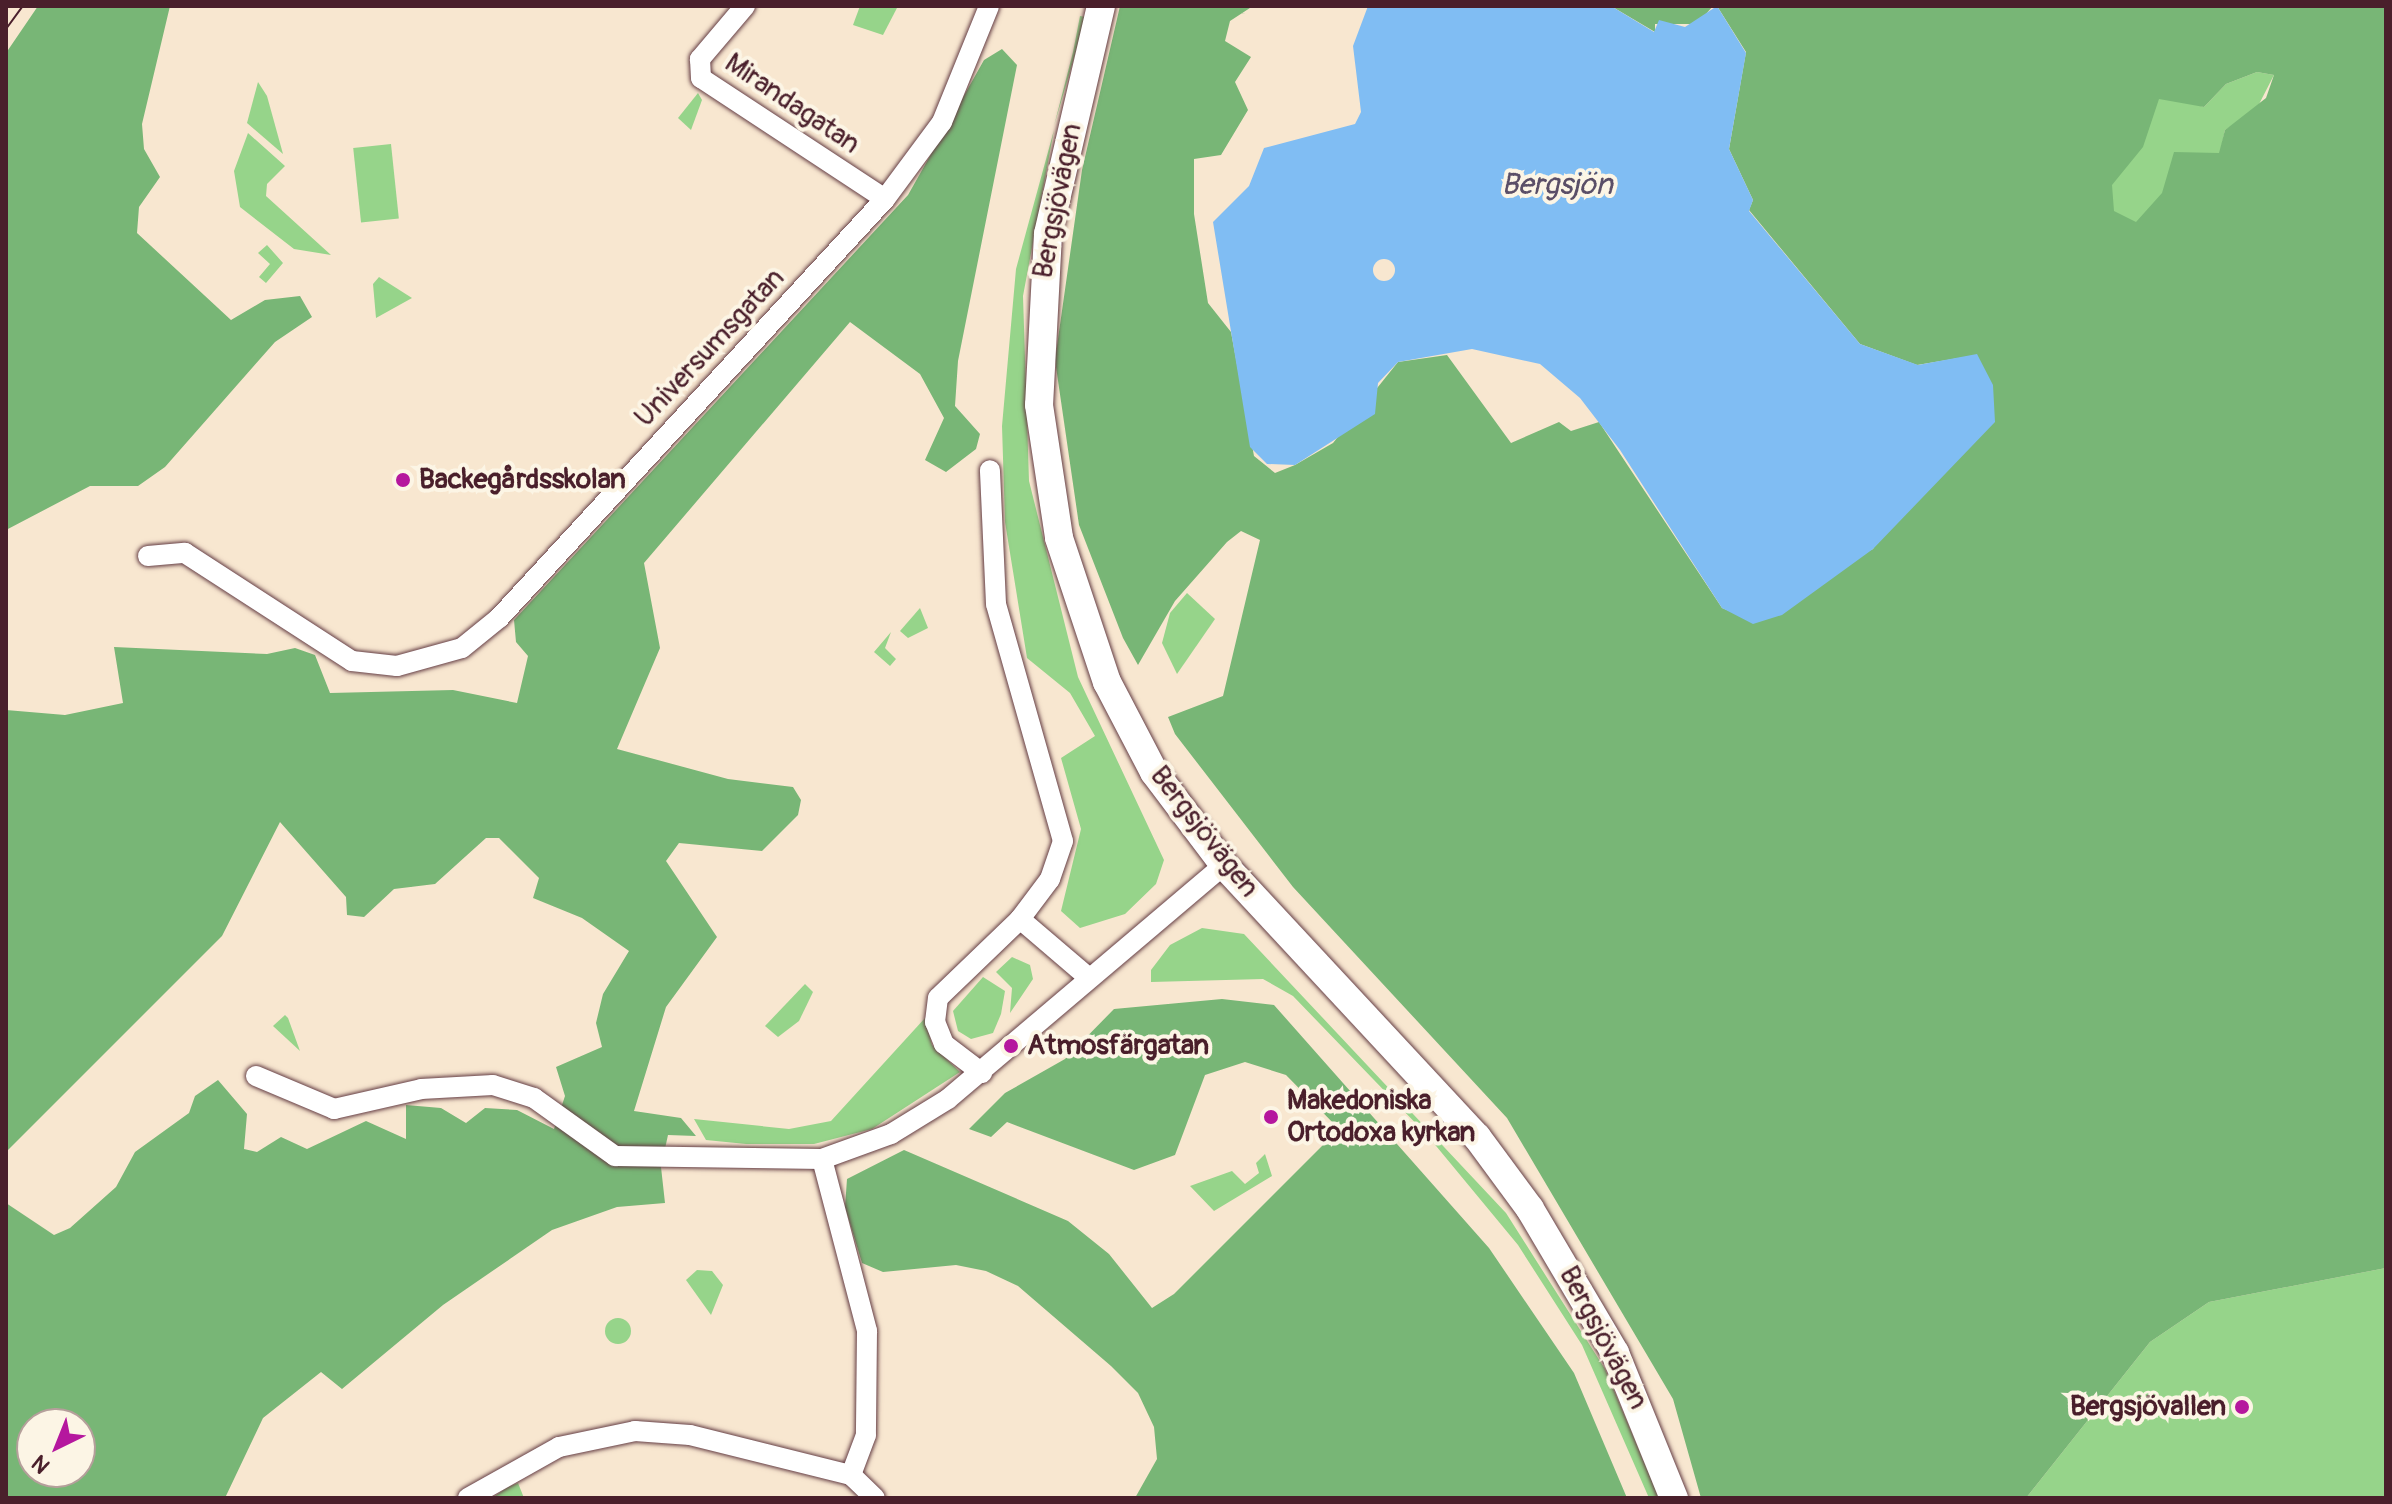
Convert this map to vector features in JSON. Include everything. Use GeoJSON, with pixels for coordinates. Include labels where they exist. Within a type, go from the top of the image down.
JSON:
{"type":"FeatureCollection","features":[{"type":"Feature","properties":{"kind":"street","name":"Mirandagatan"},"geometry":{"type":"LineString","coordinates":[[745,6],[700,59],[701,78],[885,199]]}},
{"type":"Feature","properties":{"kind":"street","name":"Universumsgatan"},"geometry":{"type":"LineString","coordinates":[[148,556],[185,553],[352,661],[397,666],[462,648],[499,618],[885,199],[942,122],[989,6]]}},
{"type":"Feature","properties":{"kind":"street","name":"Bergsjövägen"},"geometry":{"type":"LineString","coordinates":[[1101,6],[1039,299],[1049,494],[1107,682],[1154,772],[1224,865],[1477,1137],[1530,1209],[1615,1353],[1674,1498]]}},
{"type":"Feature","properties":{"kind":"street"},"geometry":{"type":"LineString","coordinates":[[982,1073],[944,1044],[935,1022],[938,998],[1020,919],[1050,879],[1063,841],[1062,818],[996,604],[990,470]]}},
{"type":"Feature","properties":{"kind":"street"},"geometry":{"type":"LineString","coordinates":[[256,1076],[334,1109],[434,1087],[493,1085],[534,1098],[615,1156],[822,1159],[891,1134],[982,1073],[1224,865]]}},
{"type":"Feature","properties":{"kind":"street"},"geometry":{"type":"LineString","coordinates":[[1020,919],[1089,978]]}},
{"type":"Feature","properties":{"kind":"street"},"geometry":{"type":"LineString","coordinates":[[822,1159],[867,1331],[866,1435],[851,1475]]}},
{"type":"Feature","properties":{"kind":"street"},"geometry":{"type":"LineString","coordinates":[[468,1498],[559,1447],[635,1431],[690,1435],[851,1475],[875,1498]]}},
{"type":"Feature","properties":{"kind":"green space"},"geometry":{"type":"Polygon","coordinates":[[[38,6],[170,6],[142,124],[144,149],[160,177],[139,207],[137,233],[231,320],[265,300],[300,296],[312,317],[275,342],[165,467],[138,486],[90,486],[6,530],[6,53],[38,6]]]}},
{"type":"Feature","properties":{"kind":"green space"},"geometry":{"type":"Polygon","coordinates":[[[860,6],[898,6],[883,35],[853,25],[860,6]]]}},
{"type":"Feature","properties":{"kind":"green space"},"geometry":{"type":"Polygon","coordinates":[[[1120,6],[1253,6],[1230,21],[1225,41],[1251,57],[1235,82],[1248,110],[1221,155],[1194,159],[1194,214],[1208,303],[1231,332],[1254,456],[1275,473],[1295,465],[1333,443],[1398,362],[1447,355],[1511,443],[1559,422],[1571,431],[1599,422],[1722,608],[1737,614],[1873,549],[1977,355],[1917,365],[1860,344],[1749,210],[1753,200],[1729,149],[1746,52],[1717,6],[2386,6],[2386,1268],[2209,1302],[2150,1342],[2026,1498],[1701,1498],[1673,1399],[1507,1118],[1293,887],[1175,734],[1168,717],[1223,696],[1260,540],[1241,531],[1227,542],[1175,601],[1138,665],[1123,638],[1079,525],[1055,360],[1082,170],[1120,6]],[[2257,72],[2226,84],[2204,107],[2159,99],[2143,147],[2112,185],[2114,211],[2136,222],[2162,193],[2174,152],[2219,153],[2225,130],[2266,98],[2274,75],[2257,72]]]}},
{"type":"Feature","properties":{"kind":"green space"},"geometry":{"type":"Polygon","coordinates":[[[1611,6],[1713,6],[1697,24],[1655,24],[1655,32],[1611,6]]]}},
{"type":"Feature","properties":{"kind":"green space"},"geometry":{"type":"Polygon","coordinates":[[[1080,16],[1086,17],[1054,126],[1073,52],[1080,16]]]}},
{"type":"Feature","properties":{"kind":"green space"},"geometry":{"type":"Polygon","coordinates":[[[1002,49],[1017,65],[958,361],[955,406],[980,434],[976,449],[946,472],[925,460],[944,418],[920,374],[850,322],[644,563],[660,648],[617,749],[728,779],[793,787],[801,800],[798,815],[762,851],[679,843],[666,861],[717,937],[666,1007],[634,1111],[681,1118],[696,1136],[668,1135],[661,1167],[665,1203],[617,1207],[552,1230],[443,1305],[342,1389],[321,1372],[263,1418],[225,1498],[6,1498],[6,1203],[54,1235],[70,1228],[116,1187],[135,1152],[189,1113],[195,1096],[218,1080],[247,1114],[244,1149],[257,1152],[281,1137],[307,1149],[366,1121],[406,1139],[406,1105],[441,1108],[466,1123],[485,1108],[517,1110],[554,1129],[565,1096],[556,1067],[602,1047],[596,1023],[603,994],[629,951],[582,918],[533,898],[539,878],[499,838],[486,838],[435,884],[394,889],[364,917],[347,915],[346,897],[280,822],[222,936],[6,1152],[6,710],[65,715],[123,703],[114,647],[267,654],[295,648],[315,655],[330,693],[453,690],[517,703],[528,656],[516,642],[514,620],[908,195],[984,60],[1002,49]]]}},
{"type":"Feature","properties":{"kind":"green space"},"geometry":{"type":"Polygon","coordinates":[[[2073,64],[2204,107],[2226,84],[2257,72],[2274,75],[2256,110],[2225,130],[2220,153],[2014,349],[2073,64]]]}},
{"type":"Feature","properties":{"kind":"green space"},"geometry":{"type":"Polygon","coordinates":[[[258,82],[267,96],[283,154],[247,123],[258,82]]]}},
{"type":"Feature","properties":{"kind":"green space"},"geometry":{"type":"Polygon","coordinates":[[[698,93],[702,100],[691,130],[678,118],[698,93]]]}},
{"type":"Feature","properties":{"kind":"green space"},"geometry":{"type":"Polygon","coordinates":[[[1054,130],[1023,296],[1029,481],[1078,677],[1164,860],[1156,884],[1125,914],[1080,928],[1061,911],[1081,829],[1061,758],[1095,736],[1070,693],[1027,658],[1005,522],[1002,426],[1016,269],[1054,130]]]}},
{"type":"Feature","properties":{"kind":"green space"},"geometry":{"type":"Polygon","coordinates":[[[248,133],[285,166],[267,184],[266,196],[331,255],[294,249],[240,207],[234,171],[248,133]]]}},
{"type":"Feature","properties":{"kind":"green space"},"geometry":{"type":"Polygon","coordinates":[[[391,144],[399,219],[361,223],[353,148],[391,144]]]}},
{"type":"Feature","properties":{"kind":"green space"},"geometry":{"type":"Polygon","coordinates":[[[267,245],[283,263],[266,283],[259,277],[270,264],[258,253],[267,245]]]}},
{"type":"Feature","properties":{"kind":"green space"},"geometry":{"type":"Polygon","coordinates":[[[379,277],[412,298],[376,318],[373,284],[379,277]]]}},
{"type":"Feature","properties":{"kind":"green space"},"geometry":{"type":"Polygon","coordinates":[[[1187,593],[1215,619],[1177,674],[1162,643],[1170,613],[1187,593]]]}},
{"type":"Feature","properties":{"kind":"green space"},"geometry":{"type":"Polygon","coordinates":[[[920,608],[928,628],[908,638],[900,631],[920,608]]]}},
{"type":"Feature","properties":{"kind":"green space"},"geometry":{"type":"Polygon","coordinates":[[[891,632],[885,648],[896,659],[890,666],[874,652],[891,632]]]}},
{"type":"Feature","properties":{"kind":"green space"},"geometry":{"type":"Polygon","coordinates":[[[1202,928],[1244,934],[1506,1213],[1605,1369],[1659,1498],[1649,1498],[1582,1345],[1518,1245],[1427,1135],[1293,996],[1263,979],[1151,982],[1151,970],[1170,945],[1202,928]]]}},
{"type":"Feature","properties":{"kind":"green space"},"geometry":{"type":"Polygon","coordinates":[[[1012,957],[1030,965],[1033,979],[1010,1013],[1012,988],[996,972],[1012,957]]]}},
{"type":"Feature","properties":{"kind":"green space"},"geometry":{"type":"Polygon","coordinates":[[[983,977],[1005,991],[1001,1014],[993,1033],[971,1039],[958,1031],[953,1011],[983,977]]]}},
{"type":"Feature","properties":{"kind":"green space"},"geometry":{"type":"Polygon","coordinates":[[[805,984],[813,992],[799,1021],[778,1037],[765,1026],[805,984]]]}},
{"type":"Feature","properties":{"kind":"green space"},"geometry":{"type":"Polygon","coordinates":[[[1222,999],[1274,1005],[1489,1248],[1574,1373],[1627,1498],[1135,1498],[1157,1459],[1154,1427],[1138,1393],[1111,1366],[1018,1286],[986,1271],[956,1265],[883,1272],[862,1263],[845,1207],[847,1179],[904,1150],[1068,1221],[1109,1254],[1152,1308],[1174,1294],[1339,1129],[1286,1075],[1245,1062],[1205,1075],[1175,1155],[1134,1170],[1007,1122],[991,1137],[969,1129],[1005,1093],[1065,1059],[1114,1009],[1222,999]]]}},
{"type":"Feature","properties":{"kind":"green space"},"geometry":{"type":"Polygon","coordinates":[[[285,1015],[288,1018],[300,1051],[273,1026],[285,1015]]]}},
{"type":"Feature","properties":{"kind":"green space"},"geometry":{"type":"Polygon","coordinates":[[[925,1018],[932,1045],[960,1072],[872,1129],[814,1144],[746,1144],[706,1140],[694,1119],[789,1129],[831,1121],[925,1018]]]}},
{"type":"Feature","properties":{"kind":"green space"},"geometry":{"type":"Polygon","coordinates":[[[1265,1154],[1272,1176],[1214,1211],[1190,1186],[1232,1171],[1245,1184],[1259,1173],[1256,1163],[1265,1154]]]}},
{"type":"Feature","properties":{"kind":"green space","name":"Bergsjövallen"},"geometry":{"type":"Polygon","coordinates":[[[2386,1268],[2386,1498],[2026,1498],[2150,1342],[2209,1302],[2386,1268]]]}},
{"type":"Feature","properties":{"kind":"green space"},"geometry":{"type":"Polygon","coordinates":[[[697,1270],[712,1271],[723,1285],[711,1315],[686,1280],[697,1270]]]}},
{"type":"Feature","properties":{"kind":"green space"},"geometry":{"type":"Polygon","coordinates":[[[618,1318],[627,1322],[631,1331],[627,1340],[618,1344],[609,1340],[605,1331],[609,1322],[618,1318]]]}},
{"type":"Feature","properties":{"kind":"green space"},"geometry":{"type":"Polygon","coordinates":[[[518,1483],[524,1498],[492,1498],[508,1487],[518,1483]]]}},
{"type":"Feature","properties":{"kind":"water","name":"Bergsjön"},"geometry":{"type":"Polygon","coordinates":[[[1368,6],[1611,6],[1654,32],[1659,20],[1685,27],[1717,6],[1746,53],[1729,149],[1753,200],[1749,211],[1860,344],[1918,365],[1977,354],[1993,385],[1995,422],[1873,549],[1782,615],[1753,624],[1722,608],[1620,450],[1580,398],[1540,364],[1472,349],[1398,362],[1378,383],[1375,414],[1295,465],[1267,464],[1250,447],[1213,222],[1249,186],[1264,148],[1355,124],[1361,112],[1353,46],[1368,6]]]}},
{"type":"Feature","properties":{"kind":"pier"},"geometry":{"type":"Polygon","coordinates":[[[1380,259],[1388,259],[1395,270],[1388,281],[1380,281],[1373,274],[1373,266],[1380,259]]]}},
{"type":"Feature","properties":{"kind":"tram line"},"geometry":{"type":"LineString","coordinates":[[6,29],[23,6]]}},
{"type":"Feature","properties":{"kind":"place","name":"Backegårdsskolan"},"geometry":{"type":"Point","coordinates":[403,480]}},
{"type":"Feature","properties":{"kind":"place","name":"Atmosfärgatan"},"geometry":{"type":"Point","coordinates":[1011,1046]}},
{"type":"Feature","properties":{"kind":"place","name":"Makedoniska Ortodoxa kyrkan"},"geometry":{"type":"Point","coordinates":[1271,1117]}},
{"type":"Feature","properties":{"kind":"place","name":"Bergsjövallen"},"geometry":{"type":"Point","coordinates":[2242,1407]}}]}
